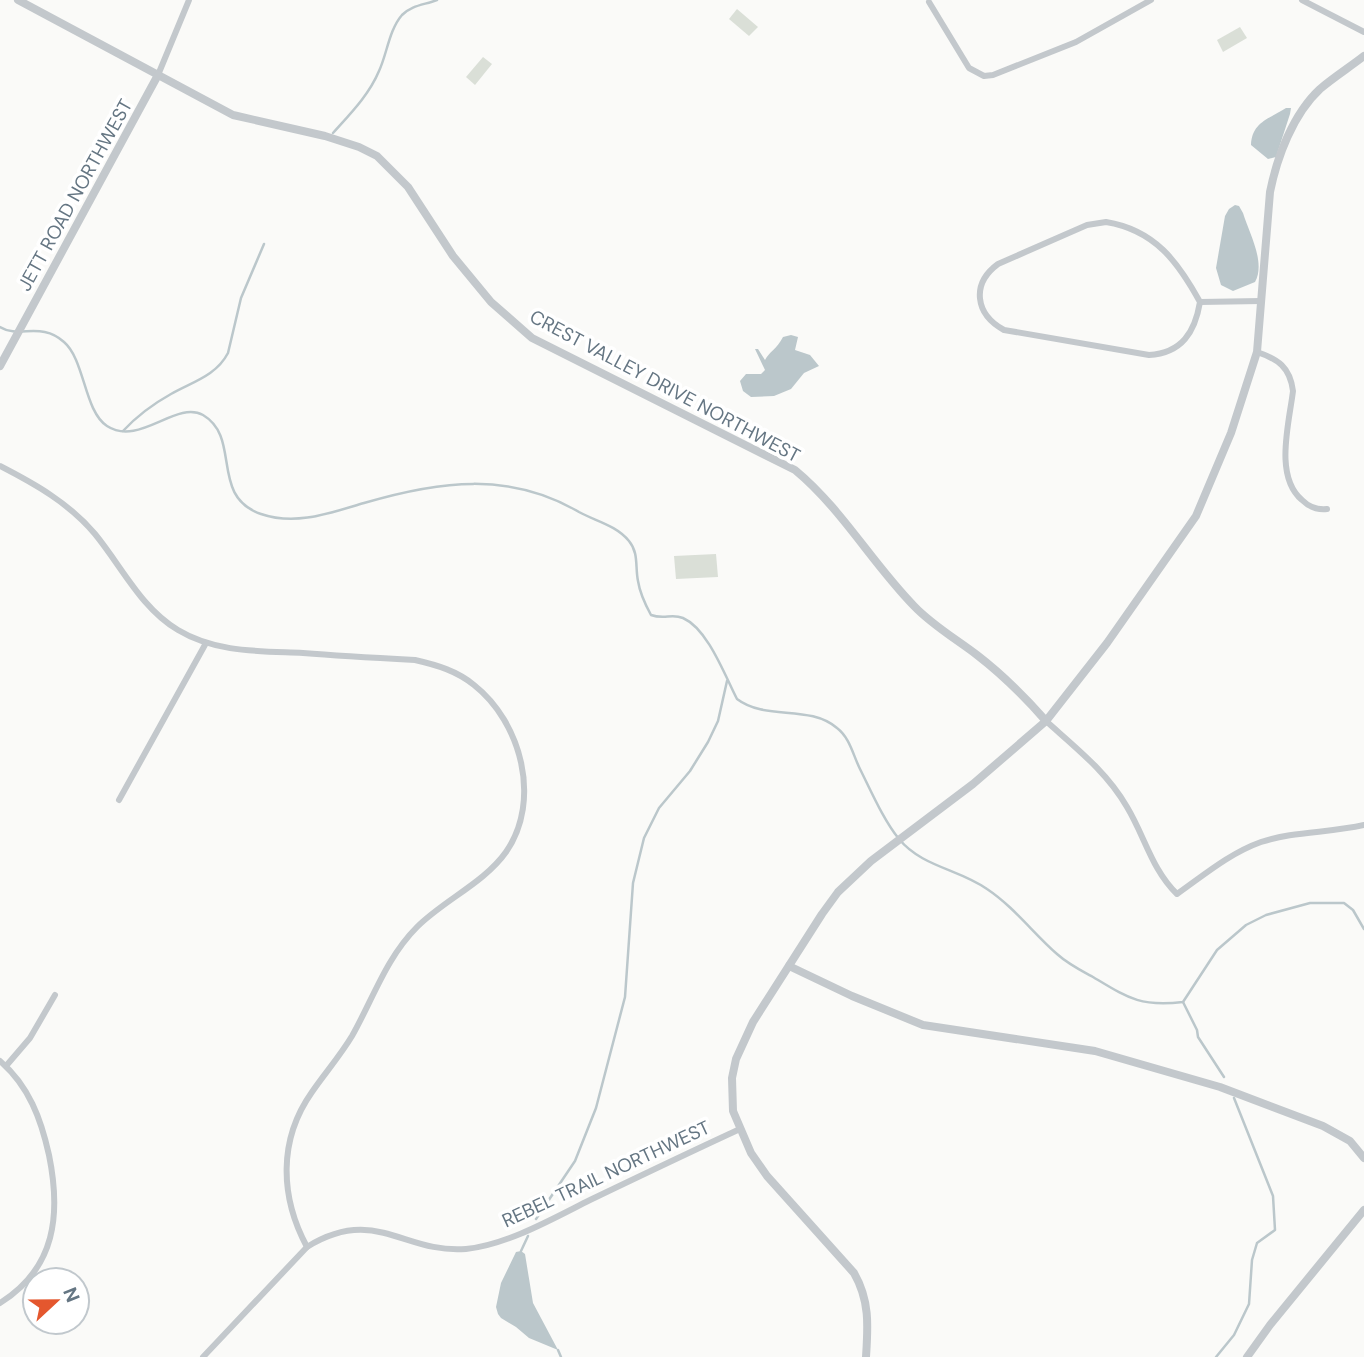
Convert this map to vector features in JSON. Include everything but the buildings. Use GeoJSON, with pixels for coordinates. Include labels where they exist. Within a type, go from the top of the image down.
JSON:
{"type":"FeatureCollection","features":[{"type":"Feature","properties":{"kind":"street","name":"CREST VALLEY DRIVE NORTHWEST"},"geometry":{"type":"LineString","coordinates":[[18,0],[233,115],[326,136],[359,146],[377,156],[408,187],[467,275],[512,323],[532,338],[794,470],[828,502],[914,606],[999,673],[1046,721],[1095,765],[1116,789],[1135,819],[1157,871],[1177,894],[1222,862],[1259,843],[1275,838],[1364,825]]}},
{"type":"Feature","properties":{"kind":"street"},"geometry":{"type":"LineString","coordinates":[[158,75],[189,0]]}},
{"type":"Feature","properties":{"kind":"street"},"geometry":{"type":"LineString","coordinates":[[929,2],[969,68],[984,76],[993,75],[1076,42],[1151,0]]}},
{"type":"Feature","properties":{"kind":"street"},"geometry":{"type":"LineString","coordinates":[[1302,0],[1364,32]]}},
{"type":"Feature","properties":{"kind":"street"},"geometry":{"type":"LineString","coordinates":[[866,1357],[867,1302],[863,1288],[855,1273],[767,1176],[751,1153],[740,1129],[731,1095],[736,1059],[753,1022],[838,892],[891,846],[973,784],[1046,721],[1107,643],[1196,516],[1231,433],[1256,352],[1273,173],[1298,117],[1313,96],[1364,56]]}},
{"type":"Feature","properties":{"kind":"street","name":"JETT ROAD NORTHWEST"},"geometry":{"type":"LineString","coordinates":[[0,366],[158,75]]}},
{"type":"Feature","properties":{"kind":"street"},"geometry":{"type":"LineString","coordinates":[[1106,222],[1130,229],[1162,248],[1178,265],[1200,302],[1195,326],[1185,340],[1168,352],[1149,355],[1004,330],[986,317],[980,294],[985,277],[999,264],[1087,225],[1106,222]]}},
{"type":"Feature","properties":{"kind":"street"},"geometry":{"type":"LineString","coordinates":[[1200,302],[1261,301]]}},
{"type":"Feature","properties":{"kind":"street"},"geometry":{"type":"LineString","coordinates":[[1256,352],[1280,362],[1292,380],[1285,464],[1289,484],[1305,503],[1318,509],[1327,509]]}},
{"type":"Feature","properties":{"kind":"street"},"geometry":{"type":"LineString","coordinates":[[0,466],[30,481],[62,503],[94,534],[154,612],[178,630],[206,643],[238,649],[415,660],[447,669],[473,684],[495,706],[513,739],[523,774],[525,794],[516,835],[506,852],[483,875],[430,914],[402,942],[385,968],[351,1038],[298,1115],[288,1149],[286,1183],[293,1218],[307,1247]]}},
{"type":"Feature","properties":{"kind":"street"},"geometry":{"type":"LineString","coordinates":[[119,800],[206,643]]}},
{"type":"Feature","properties":{"kind":"street"},"geometry":{"type":"LineString","coordinates":[[789,966],[923,1025],[1095,1051],[1230,1090],[1323,1126],[1350,1141],[1364,1158]]}},
{"type":"Feature","properties":{"kind":"street"},"geometry":{"type":"LineString","coordinates":[[0,1303],[22,1285],[36,1267],[53,1228],[56,1206],[55,1184],[40,1121],[30,1098],[3,1064],[30,1038],[55,995]]}},
{"type":"Feature","properties":{"kind":"street","name":"REBEL TRAIL NORTHWEST"},"geometry":{"type":"LineString","coordinates":[[203,1357],[307,1247],[337,1233],[367,1230],[453,1249],[482,1246],[543,1223],[740,1129]]}},
{"type":"Feature","properties":{"kind":"street"},"geometry":{"type":"LineString","coordinates":[[1247,1357],[1364,1210]]}},
{"type":"Feature","properties":{"kind":"shaded area"},"geometry":{"type":"Polygon","coordinates":[[[737,9],[758,27],[749,36],[729,19],[737,9]]]}},
{"type":"Feature","properties":{"kind":"shaded area"},"geometry":{"type":"Polygon","coordinates":[[[1240,27],[1247,38],[1223,52],[1217,40],[1240,27]]]}},
{"type":"Feature","properties":{"kind":"shaded area"},"geometry":{"type":"Polygon","coordinates":[[[483,57],[492,64],[475,85],[466,77],[483,57]]]}},
{"type":"Feature","properties":{"kind":"shaded area"},"geometry":{"type":"Polygon","coordinates":[[[1286,108],[1291,108],[1290,114],[1276,157],[1268,159],[1251,145],[1254,131],[1262,122],[1286,108]]]}},
{"type":"Feature","properties":{"kind":"shaded area"},"geometry":{"type":"Polygon","coordinates":[[[1235,205],[1239,206],[1243,213],[1259,266],[1255,282],[1233,291],[1221,285],[1216,268],[1225,216],[1235,205]]]}},
{"type":"Feature","properties":{"kind":"shaded area"},"geometry":{"type":"Polygon","coordinates":[[[783,337],[798,337],[795,350],[810,355],[819,366],[804,373],[791,389],[774,396],[751,397],[743,391],[740,381],[746,374],[761,374],[765,370],[755,349],[758,349],[765,360],[783,337]]]}},
{"type":"Feature","properties":{"kind":"shaded area"},"geometry":{"type":"Polygon","coordinates":[[[716,554],[718,577],[676,579],[674,556],[716,554]]]}},
{"type":"Feature","properties":{"kind":"shaded area"},"geometry":{"type":"Polygon","coordinates":[[[516,1252],[525,1254],[533,1303],[558,1350],[529,1338],[498,1314],[496,1307],[501,1283],[516,1252]]]}},
{"type":"Feature","properties":{"kind":"waterway"},"geometry":{"type":"LineString","coordinates":[[333,133],[359,104],[375,80],[394,28],[402,15],[414,7],[437,0]]}},
{"type":"Feature","properties":{"kind":"waterway"},"geometry":{"type":"LineString","coordinates":[[123,431],[151,406],[203,378],[223,361],[228,353],[241,298],[264,244]]}},
{"type":"Feature","properties":{"kind":"waterway"},"geometry":{"type":"LineString","coordinates":[[0,327],[15,331],[47,332],[64,342],[71,350],[99,419],[107,426],[119,431],[132,431],[181,413],[203,415],[215,425],[221,438],[235,494],[245,506],[261,514],[287,519],[313,517],[419,489],[473,484],[527,490],[553,499],[612,527],[632,546],[640,590],[651,615],[675,616],[692,624],[708,642],[737,699],[748,706],[774,712],[814,716],[837,728],[848,742],[888,824],[908,848],[930,862],[987,889],[1061,958],[1135,999],[1156,1003],[1183,1002],[1217,950],[1246,925],[1266,915],[1310,903],[1344,903],[1353,910],[1364,929]]}},
{"type":"Feature","properties":{"kind":"waterway"},"geometry":{"type":"LineString","coordinates":[[536,1219],[575,1161],[596,1108],[625,997],[633,883],[644,838],[659,808],[690,771],[708,742],[718,721],[727,681]]}},
{"type":"Feature","properties":{"kind":"waterway"},"geometry":{"type":"LineString","coordinates":[[1183,1002],[1198,1037],[1224,1077]]}},
{"type":"Feature","properties":{"kind":"waterway"},"geometry":{"type":"LineString","coordinates":[[1216,1357],[1234,1335],[1249,1304],[1252,1260],[1257,1243],[1275,1230],[1273,1196],[1234,1098]]}},
{"type":"Feature","properties":{"kind":"waterway"},"geometry":{"type":"LineString","coordinates":[[521,1251],[528,1236]]}},
{"type":"Feature","properties":{"kind":"waterway"},"geometry":{"type":"LineString","coordinates":[[558,1350],[561,1357]]}}]}
